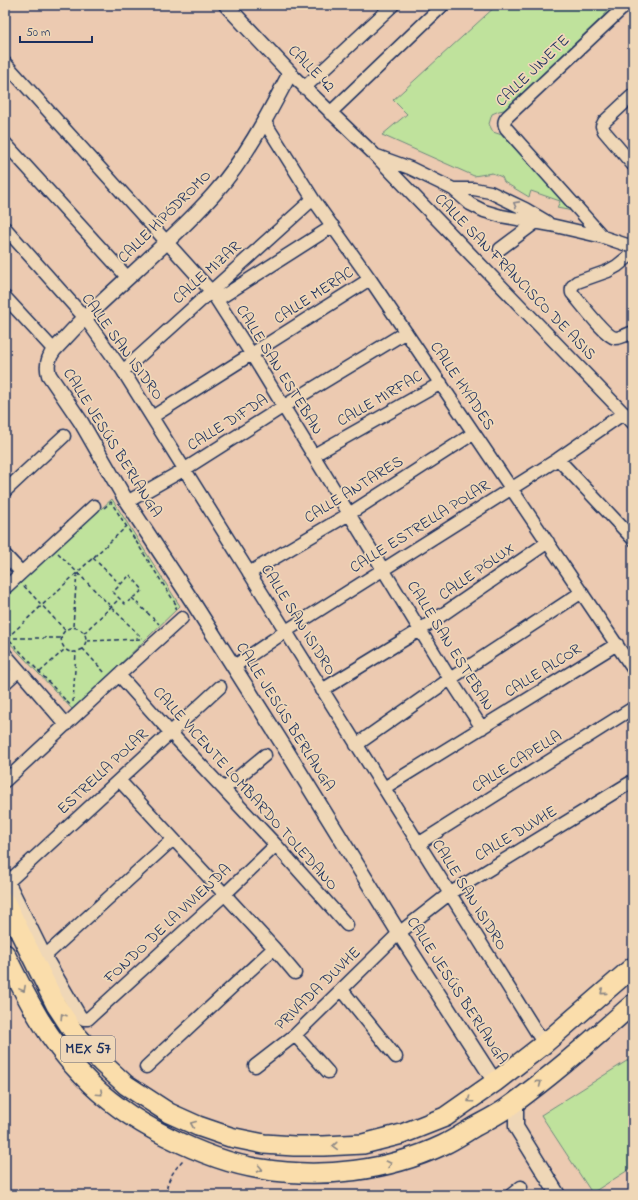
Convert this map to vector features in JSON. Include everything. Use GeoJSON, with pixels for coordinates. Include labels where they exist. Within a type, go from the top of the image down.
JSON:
{"type":"FeatureCollection","features":[{"type":"Feature","properties":{"kind":"highway","name":"MEX 57"},"geometry":{"type":"LineString","coordinates":[[5,902],[56,1005],[73,1031],[100,1062],[126,1085],[169,1113],[198,1126],[230,1137],[264,1144],[324,1146],[363,1144],[402,1134],[445,1117],[495,1082]]}},
{"type":"Feature","properties":{"kind":"highway","name":"MEX 57"},"geometry":{"type":"LineString","coordinates":[[5,954],[35,1014],[55,1044],[82,1076],[108,1100],[141,1123],[193,1149],[222,1159],[259,1169],[292,1173],[366,1169],[408,1159],[444,1145],[493,1116]]}},
{"type":"Feature","properties":{"kind":"highway"},"geometry":{"type":"LineString","coordinates":[[495,1082],[544,1044],[633,967]]}},
{"type":"Feature","properties":{"kind":"highway"},"geometry":{"type":"LineString","coordinates":[[493,1116],[516,1101],[557,1070],[633,1004]]}},
{"type":"Feature","properties":{"kind":"street","name":"CALLE 42"},"geometry":{"type":"LineString","coordinates":[[226,5],[304,88],[374,154]]}},
{"type":"Feature","properties":{"kind":"street"},"geometry":{"type":"LineString","coordinates":[[304,88],[393,5]]}},
{"type":"Feature","properties":{"kind":"street"},"geometry":{"type":"LineString","coordinates":[[330,113],[443,5]]}},
{"type":"Feature","properties":{"kind":"street","name":"CALLE JINETE"},"geometry":{"type":"LineString","coordinates":[[603,237],[506,128],[504,120],[626,5]]}},
{"type":"Feature","properties":{"kind":"street","name":"CALLE SAN ESTEBAN"},"geometry":{"type":"LineString","coordinates":[[5,63],[214,295],[284,406],[450,679],[482,728]]}},
{"type":"Feature","properties":{"kind":"street","name":"CALLE HIPÓDROMO"},"geometry":{"type":"LineString","coordinates":[[47,369],[50,356],[54,350],[85,318],[166,242],[214,194],[235,166],[264,121],[290,73]]}},
{"type":"Feature","properties":{"kind":"street"},"geometry":{"type":"LineString","coordinates":[[633,95],[604,122],[602,126],[604,131],[633,165]]}},
{"type":"Feature","properties":{"kind":"street","name":"CALLE HYADES"},"geometry":{"type":"LineString","coordinates":[[264,121],[313,199],[441,383],[633,668]]}},
{"type":"Feature","properties":{"kind":"street"},"geometry":{"type":"LineString","coordinates":[[5,143],[128,278]]}},
{"type":"Feature","properties":{"kind":"street"},"geometry":{"type":"LineString","coordinates":[[374,154],[410,168],[453,189],[470,204],[484,210],[501,216],[543,222],[603,237],[633,247]]}},
{"type":"Feature","properties":{"kind":"street","name":"CALLE SAN FRANCISCO DE ASIS"},"geometry":{"type":"LineString","coordinates":[[374,154],[633,423]]}},
{"type":"Feature","properties":{"kind":"street"},"geometry":{"type":"LineString","coordinates":[[453,189],[474,189],[490,192],[543,222]]}},
{"type":"Feature","properties":{"kind":"street","name":"CALLE MIZAR"},"geometry":{"type":"LineString","coordinates":[[124,371],[214,295],[313,199]]}},
{"type":"Feature","properties":{"kind":"street"},"geometry":{"type":"LineString","coordinates":[[500,249],[543,222]]}},
{"type":"Feature","properties":{"kind":"street","name":"CALLE MIZAR"},"geometry":{"type":"LineString","coordinates":[[214,295],[333,226]]}},
{"type":"Feature","properties":{"kind":"street","name":"CALLE SAN ISIDRO"},"geometry":{"type":"LineString","coordinates":[[5,228],[85,318],[124,371],[544,1044]]}},
{"type":"Feature","properties":{"kind":"street"},"geometry":{"type":"LineString","coordinates":[[633,253],[617,266],[608,271],[577,282],[573,284],[571,288],[572,293],[606,333],[615,338],[633,332]]}},
{"type":"Feature","properties":{"kind":"street","name":"CALLE MERAC"},"geometry":{"type":"LineString","coordinates":[[152,417],[370,279]]}},
{"type":"Feature","properties":{"kind":"street"},"geometry":{"type":"LineString","coordinates":[[5,297],[54,350]]}},
{"type":"Feature","properties":{"kind":"street","name":"CALLE DIFDA"},"geometry":{"type":"LineString","coordinates":[[127,502],[185,469],[284,406],[406,332]]}},
{"type":"Feature","properties":{"kind":"street","name":"CALLE JESÚS BERLANGA"},"geometry":{"type":"LineString","coordinates":[[47,369],[49,375],[81,422],[127,502],[234,667],[399,933],[495,1082]]}},
{"type":"Feature","properties":{"kind":"street","name":"CALLE MIRFAC"},"geometry":{"type":"LineString","coordinates":[[314,455],[441,383]]}},
{"type":"Feature","properties":{"kind":"street","name":"CALLE ESTRELLA POLAR"},"geometry":{"type":"LineString","coordinates":[[234,667],[286,631],[512,488],[624,413]]}},
{"type":"Feature","properties":{"kind":"street","name":"CALLE ANTARES"},"geometry":{"type":"LineString","coordinates":[[250,573],[349,514],[474,433]]}},
{"type":"Feature","properties":{"kind":"street"},"geometry":{"type":"LineString","coordinates":[[5,491],[64,436]]}},
{"type":"Feature","properties":{"kind":"street"},"geometry":{"type":"LineString","coordinates":[[558,458],[633,539]]}},
{"type":"Feature","properties":{"kind":"street"},"geometry":{"type":"LineString","coordinates":[[5,588],[22,577],[94,506]]}},
{"type":"Feature","properties":{"kind":"street","name":"CALLE PÓLUX"},"geometry":{"type":"LineString","coordinates":[[322,690],[420,630],[548,542]]}},
{"type":"Feature","properties":{"kind":"street"},"geometry":{"type":"LineString","coordinates":[[5,555],[22,577]]}},
{"type":"Feature","properties":{"kind":"street"},"geometry":{"type":"LineString","coordinates":[[356,745],[450,679],[582,592]]}},
{"type":"Feature","properties":{"kind":"street"},"geometry":{"type":"LineString","coordinates":[[5,781],[119,675],[177,614]]}},
{"type":"Feature","properties":{"kind":"street","name":"CALLE ALCOR"},"geometry":{"type":"LineString","coordinates":[[384,788],[617,644]]}},
{"type":"Feature","properties":{"kind":"street"},"geometry":{"type":"LineString","coordinates":[[5,654],[66,724]]}},
{"type":"Feature","properties":{"kind":"street"},"geometry":{"type":"LineString","coordinates":[[5,683],[19,670]]}},
{"type":"Feature","properties":{"kind":"street","name":"CALLE VICENTE LOMBARDO TOLEDANO"},"geometry":{"type":"LineString","coordinates":[[119,675],[170,732],[276,845],[347,925]]}},
{"type":"Feature","properties":{"kind":"street","name":"ESTRELLA POLAR"},"geometry":{"type":"LineString","coordinates":[[7,878],[119,780],[220,687]]}},
{"type":"Feature","properties":{"kind":"street","name":"CALLE CAPELLA"},"geometry":{"type":"LineString","coordinates":[[418,844],[633,708]]}},
{"type":"Feature","properties":{"kind":"street"},"geometry":{"type":"LineString","coordinates":[[224,789],[264,755]]}},
{"type":"Feature","properties":{"kind":"street"},"geometry":{"type":"LineString","coordinates":[[119,780],[274,948],[295,973]]}},
{"type":"Feature","properties":{"kind":"street","name":"CALLE DUVHE"},"geometry":{"type":"LineString","coordinates":[[399,933],[449,894],[633,781]]}},
{"type":"Feature","properties":{"kind":"street"},"geometry":{"type":"LineString","coordinates":[[7,878],[45,956],[173,838]]}},
{"type":"Feature","properties":{"kind":"street","name":"FONDO DE LA VIVIENDA"},"geometry":{"type":"LineString","coordinates":[[45,956],[80,1016],[84,1019],[88,1019],[224,895],[276,845]]}},
{"type":"Feature","properties":{"kind":"street","name":"PRIVADA DUVHE"},"geometry":{"type":"LineString","coordinates":[[255,1066],[296,1035],[399,933]]}},
{"type":"Feature","properties":{"kind":"street"},"geometry":{"type":"LineString","coordinates":[[146,1067],[274,948]]}},
{"type":"Feature","properties":{"kind":"street"},"geometry":{"type":"LineString","coordinates":[[342,990],[396,1057]]}},
{"type":"Feature","properties":{"kind":"street"},"geometry":{"type":"LineString","coordinates":[[296,1035],[328,1072]]}},
{"type":"Feature","properties":{"kind":"street"},"geometry":{"type":"LineString","coordinates":[[516,1101],[516,1127],[558,1195]]}},
{"type":"Feature","properties":{"kind":"street"},"geometry":{"type":"LineString","coordinates":[[493,1116],[516,1127]]}},
{"type":"Feature","properties":{"kind":"street"},"geometry":{"type":"LineString","coordinates":[[511,1195],[521,1187]]}},
{"type":"Feature","properties":{"kind":"path"},"geometry":{"type":"LineString","coordinates":[[111,502],[178,606],[177,614]]}},
{"type":"Feature","properties":{"kind":"path"},"geometry":{"type":"LineString","coordinates":[[8,638],[126,527]]}},
{"type":"Feature","properties":{"kind":"path"},"geometry":{"type":"LineString","coordinates":[[56,552],[143,639]]}},
{"type":"Feature","properties":{"kind":"path"},"geometry":{"type":"LineString","coordinates":[[93,558],[121,585]]}},
{"type":"Feature","properties":{"kind":"path"},"geometry":{"type":"LineString","coordinates":[[73,627],[77,572]]}},
{"type":"Feature","properties":{"kind":"path"},"geometry":{"type":"LineString","coordinates":[[130,576],[143,590],[125,604],[113,592],[121,585],[130,576]]}},
{"type":"Feature","properties":{"kind":"path"},"geometry":{"type":"LineString","coordinates":[[22,577],[42,605],[65,630]]}},
{"type":"Feature","properties":{"kind":"path"},"geometry":{"type":"LineString","coordinates":[[84,632],[119,598]]}},
{"type":"Feature","properties":{"kind":"path"},"geometry":{"type":"LineString","coordinates":[[132,598],[159,624],[163,620]]}},
{"type":"Feature","properties":{"kind":"path"},"geometry":{"type":"LineString","coordinates":[[73,627],[79,628],[84,632],[87,641],[83,649],[76,652],[65,649],[62,645],[61,638],[65,630],[73,627]]}},
{"type":"Feature","properties":{"kind":"path"},"geometry":{"type":"LineString","coordinates":[[5,635],[72,707],[76,652]]}},
{"type":"Feature","properties":{"kind":"path"},"geometry":{"type":"LineString","coordinates":[[8,638],[61,638]]}},
{"type":"Feature","properties":{"kind":"path"},"geometry":{"type":"LineString","coordinates":[[87,641],[143,639]]}},
{"type":"Feature","properties":{"kind":"path"},"geometry":{"type":"LineString","coordinates":[[138,644],[143,639]]}},
{"type":"Feature","properties":{"kind":"path"},"geometry":{"type":"LineString","coordinates":[[40,672],[65,649]]}},
{"type":"Feature","properties":{"kind":"path"},"geometry":{"type":"LineString","coordinates":[[83,649],[106,675]]}},
{"type":"Feature","properties":{"kind":"path"},"geometry":{"type":"LineString","coordinates":[[166,1195],[166,1189],[174,1170],[193,1149]]}},
{"type":"Feature","properties":{"kind":"green space"},"geometry":{"type":"Polygon","coordinates":[[[497,5],[615,5],[504,110],[492,114],[489,124],[493,132],[502,135],[573,211],[557,208],[560,201],[531,191],[529,197],[504,182],[502,177],[492,173],[474,176],[382,135],[407,114],[393,100],[497,5]]]}},
{"type":"Feature","properties":{"kind":"green space"},"geometry":{"type":"Polygon","coordinates":[[[112,499],[180,606],[73,710],[5,638],[5,595],[112,499]]]}},
{"type":"Feature","properties":{"kind":"green space"},"geometry":{"type":"Polygon","coordinates":[[[633,1057],[633,1167],[592,1193],[541,1115],[633,1057]]]}}]}
